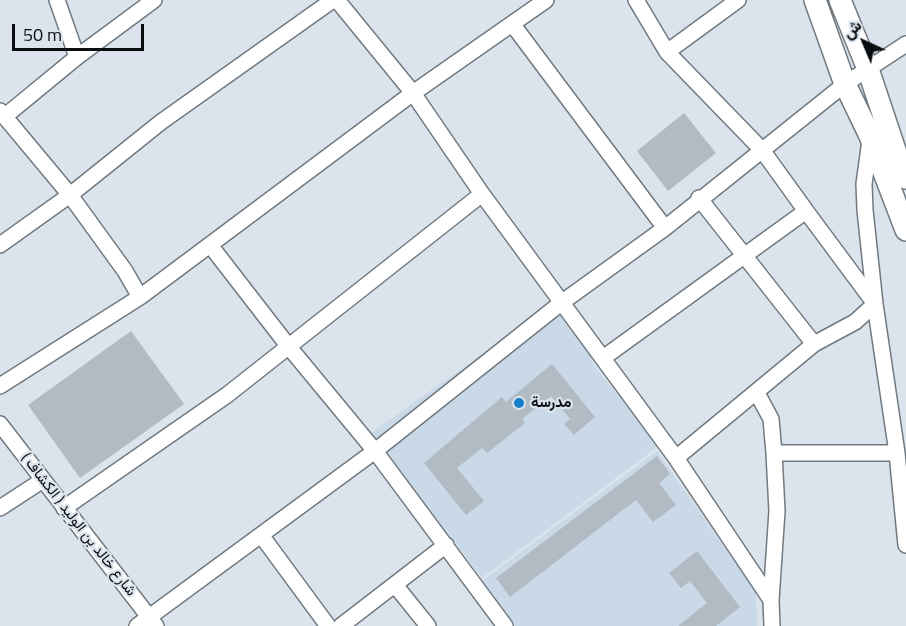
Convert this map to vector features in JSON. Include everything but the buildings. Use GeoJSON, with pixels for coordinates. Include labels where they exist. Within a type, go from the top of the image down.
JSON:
{"type":"FeatureCollection","features":[{"type":"Feature","properties":{"kind":"street"},"geometry":{"type":"LineString","coordinates":[[57,0],[77,57]]}},
{"type":"Feature","properties":{"kind":"street"},"geometry":{"type":"LineString","coordinates":[[140,297],[70,195],[2,114],[154,0]]}},
{"type":"Feature","properties":{"kind":"street"},"geometry":{"type":"LineString","coordinates":[[0,245],[70,195],[161,122],[333,0]]}},
{"type":"Feature","properties":{"kind":"street"},"geometry":{"type":"LineString","coordinates":[[337,0],[413,93],[482,194],[676,459],[771,600]]}},
{"type":"Feature","properties":{"kind":"street"},"geometry":{"type":"LineString","coordinates":[[0,386],[140,297],[413,93],[546,0]]}},
{"type":"Feature","properties":{"kind":"street"},"geometry":{"type":"LineString","coordinates":[[636,0],[667,52],[762,150],[875,304]]}},
{"type":"Feature","properties":{"kind":"street"},"geometry":{"type":"LineString","coordinates":[[667,52],[738,0]]}},
{"type":"Feature","properties":{"kind":"street"},"geometry":{"type":"LineString","coordinates":[[815,0],[846,84],[870,136],[906,230]]}},
{"type":"Feature","properties":{"kind":"street"},"geometry":{"type":"LineString","coordinates":[[840,0],[901,155],[906,178]]}},
{"type":"Feature","properties":{"kind":"street"},"geometry":{"type":"LineString","coordinates":[[513,25],[665,228]]}},
{"type":"Feature","properties":{"kind":"street"},"geometry":{"type":"LineString","coordinates":[[147,623],[375,451],[561,303],[665,228],[699,198],[846,84],[906,44]]}},
{"type":"Feature","properties":{"kind":"street"},"geometry":{"type":"LineString","coordinates":[[870,136],[864,184],[875,304],[897,453],[906,545]]}},
{"type":"Feature","properties":{"kind":"street"},"geometry":{"type":"LineString","coordinates":[[64,508],[227,395],[482,194]]}},
{"type":"Feature","properties":{"kind":"street"},"geometry":{"type":"LineString","coordinates":[[699,198],[814,344]]}},
{"type":"Feature","properties":{"kind":"street"},"geometry":{"type":"LineString","coordinates":[[603,358],[806,211]]}},
{"type":"Feature","properties":{"kind":"street"},"geometry":{"type":"LineString","coordinates":[[210,245],[289,347],[375,451],[505,626]]}},
{"type":"Feature","properties":{"kind":"street"},"geometry":{"type":"LineString","coordinates":[[676,459],[814,344],[855,322],[875,304]]}},
{"type":"Feature","properties":{"kind":"street"},"geometry":{"type":"LineString","coordinates":[[757,393],[771,419],[774,453],[777,511],[771,600],[772,626]]}},
{"type":"Feature","properties":{"kind":"street","name":"شارع خالد بن الوليد ( الكشاف )"},"geometry":{"type":"LineString","coordinates":[[0,424],[147,623]]}},
{"type":"Feature","properties":{"kind":"street"},"geometry":{"type":"LineString","coordinates":[[774,453],[897,453]]}},
{"type":"Feature","properties":{"kind":"street"},"geometry":{"type":"LineString","coordinates":[[0,508],[43,480]]}},
{"type":"Feature","properties":{"kind":"street"},"geometry":{"type":"LineString","coordinates":[[261,535],[328,626]]}},
{"type":"Feature","properties":{"kind":"street"},"geometry":{"type":"LineString","coordinates":[[341,626],[446,545]]}},
{"type":"Feature","properties":{"kind":"street"},"geometry":{"type":"LineString","coordinates":[[395,585],[428,626]]}},
{"type":"Feature","properties":{"kind":"shaded area","name":"مدرسة"},"geometry":{"type":"Polygon","coordinates":[[[570,292],[594,366],[660,445],[482,578],[449,534],[361,440],[570,292]]]}},
{"type":"Feature","properties":{"kind":"shaded area"},"geometry":{"type":"Polygon","coordinates":[[[657,451],[756,593],[757,626],[515,626],[482,581],[657,451]]]}},
{"type":"Feature","properties":{"kind":"place","name":"مدرسة"},"geometry":{"type":"Point","coordinates":[519,403]}}]}
